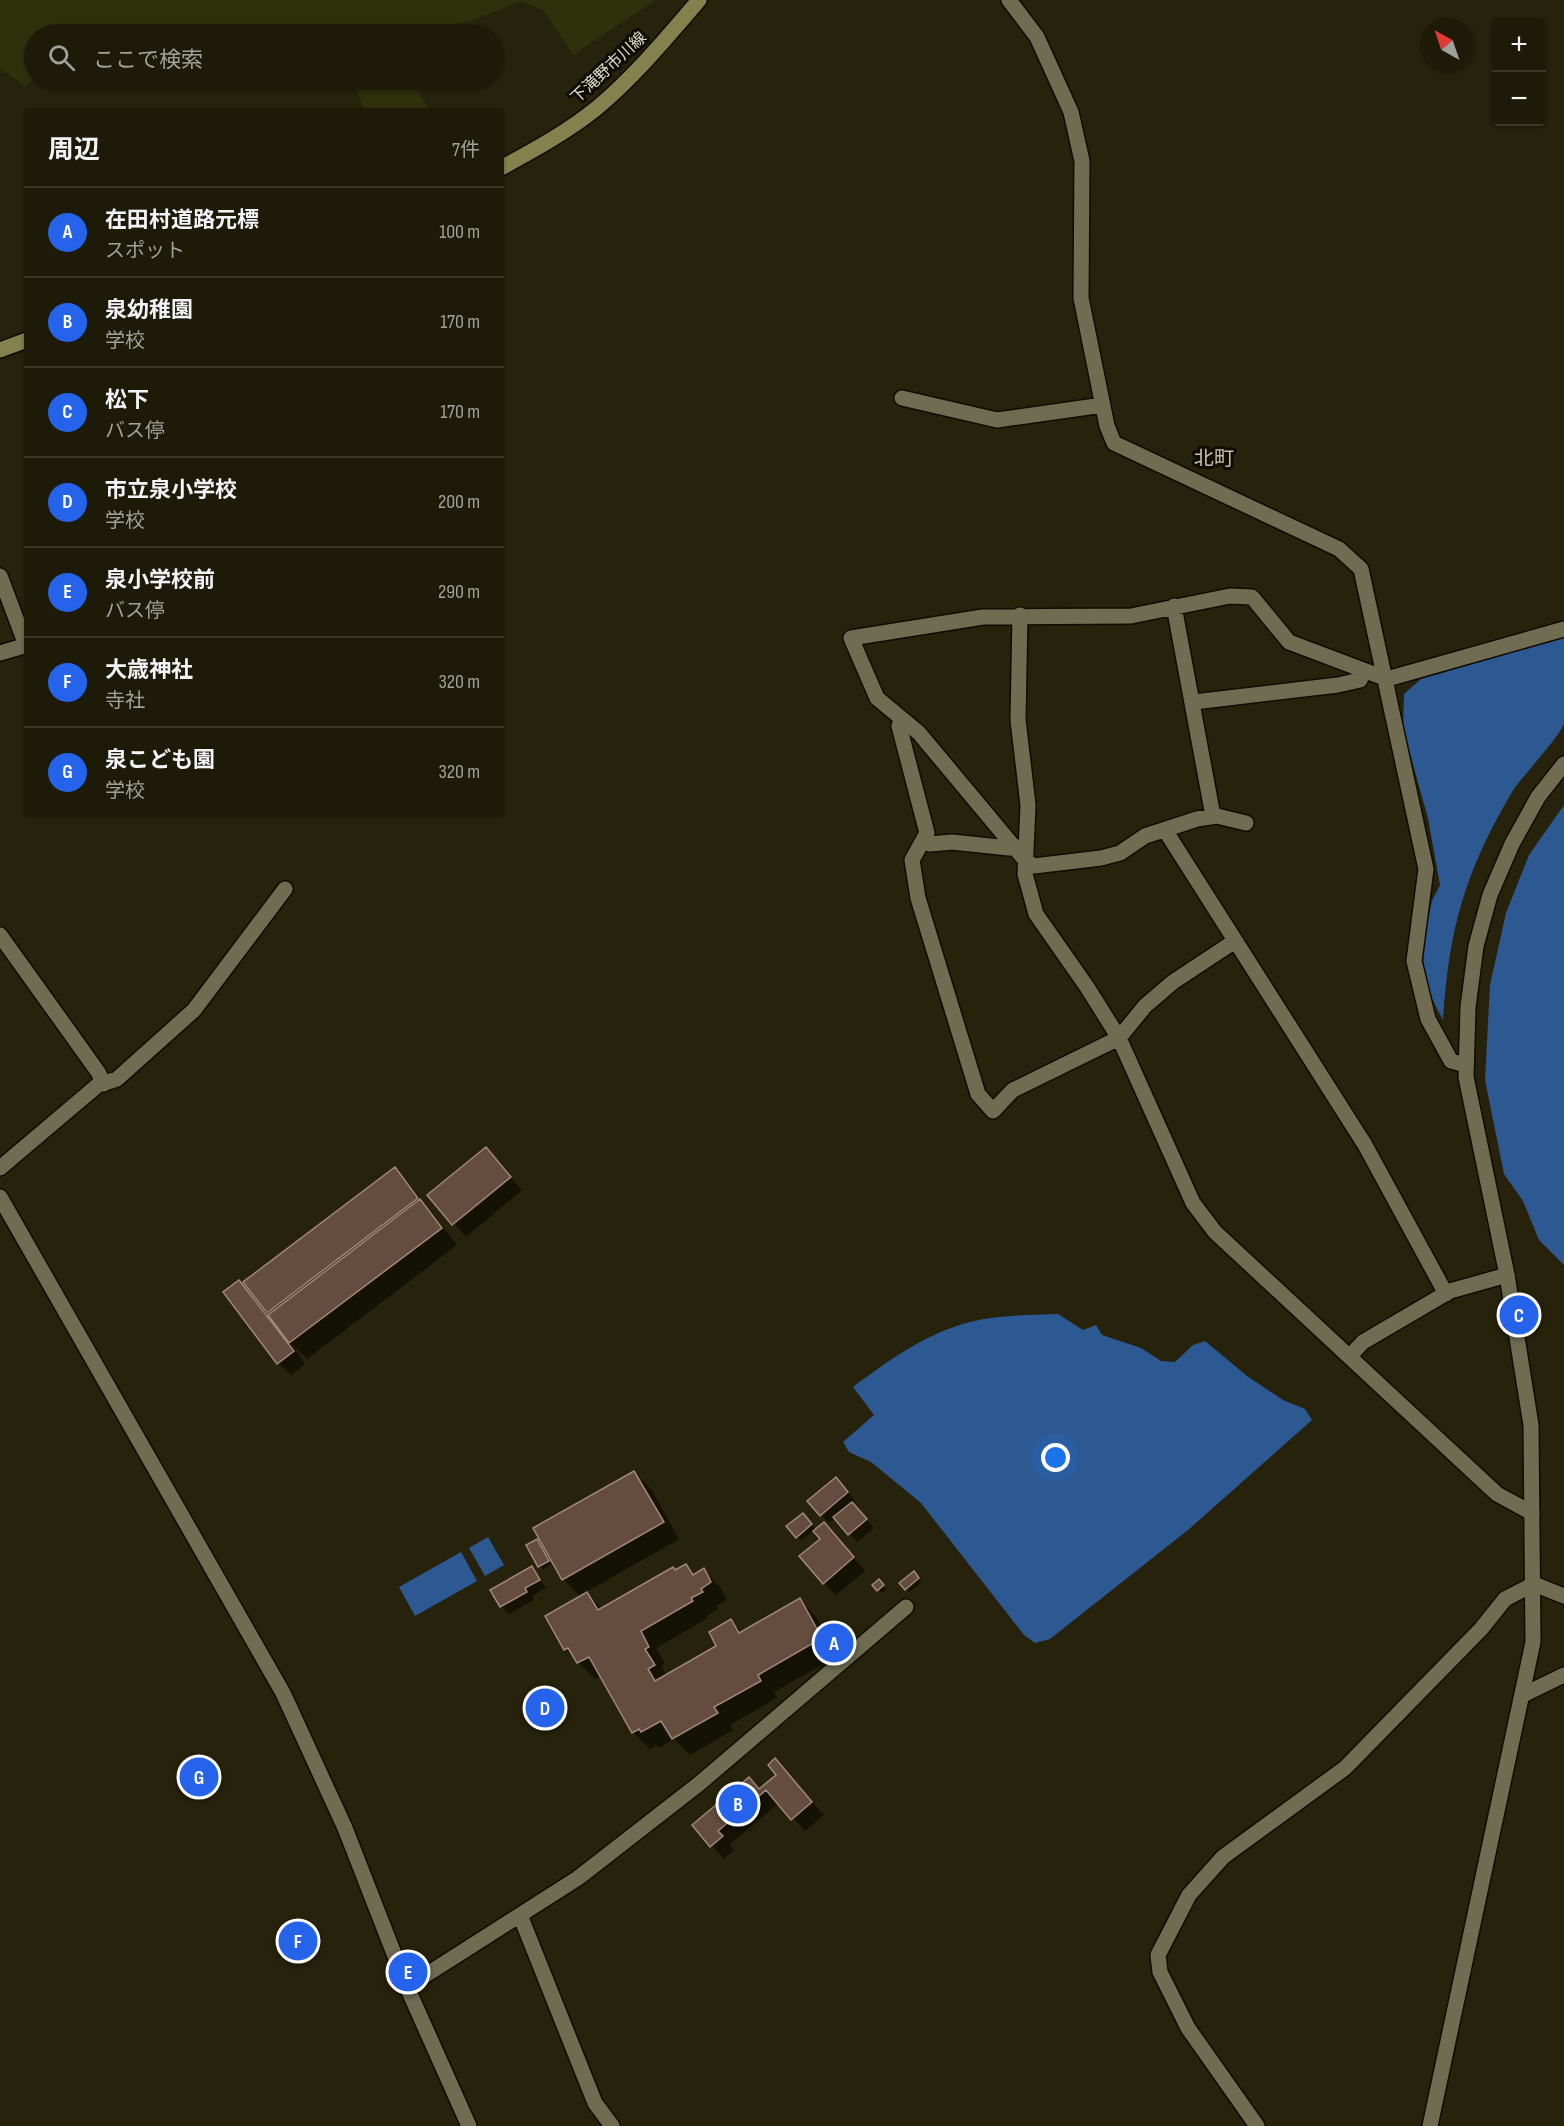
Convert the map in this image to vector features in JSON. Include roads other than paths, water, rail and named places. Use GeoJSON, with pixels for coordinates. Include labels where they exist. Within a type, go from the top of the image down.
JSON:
{"type":"FeatureCollection","features":[{"type":"Feature","properties":{"kind":"main road","name":"下滝野市川線"},"geometry":{"type":"LineString","coordinates":[[504,166],[538,148],[597,108],[643,66],[699,0]]}},
{"type":"Feature","properties":{"kind":"main road"},"geometry":{"type":"LineString","coordinates":[[0,350],[24,341]]}},
{"type":"Feature","properties":{"kind":"street"},"geometry":{"type":"LineString","coordinates":[[1009,0],[1042,47],[1071,112],[1082,160],[1081,297],[1113,443],[1339,549],[1361,569],[1376,644],[1387,679],[1426,869],[1414,961],[1428,1019],[1451,1061],[1466,1065]]}},
{"type":"Feature","properties":{"kind":"street"},"geometry":{"type":"LineString","coordinates":[[902,398],[997,420],[1103,405]]}},
{"type":"Feature","properties":{"kind":"street"},"geometry":{"type":"LineString","coordinates":[[0,576],[24,637]]}},
{"type":"Feature","properties":{"kind":"street"},"geometry":{"type":"LineString","coordinates":[[1246,823],[1213,816],[1145,836],[1120,853],[1101,858],[1034,866],[1025,860],[919,733],[877,698],[851,638],[983,617],[1131,616],[1230,596],[1252,597],[1290,642],[1363,672],[1387,679],[1564,629]]}},
{"type":"Feature","properties":{"kind":"street"},"geometry":{"type":"LineString","coordinates":[[1174,606],[1194,702],[1213,816]]}},
{"type":"Feature","properties":{"kind":"street"},"geometry":{"type":"LineString","coordinates":[[1020,615],[1018,720],[1028,805],[1025,874],[1036,914],[1088,987],[1119,1038],[1193,1203],[1215,1232],[1497,1494],[1532,1513]]}},
{"type":"Feature","properties":{"kind":"street"},"geometry":{"type":"LineString","coordinates":[[0,653],[24,646]]}},
{"type":"Feature","properties":{"kind":"street"},"geometry":{"type":"LineString","coordinates":[[1194,702],[1338,685],[1360,680],[1363,672]]}},
{"type":"Feature","properties":{"kind":"street"},"geometry":{"type":"LineString","coordinates":[[903,720],[899,726],[927,833],[912,860],[918,898],[978,1094],[993,1111],[1013,1090],[1119,1038],[1146,1006],[1166,988],[1235,941]]}},
{"type":"Feature","properties":{"kind":"street"},"geometry":{"type":"LineString","coordinates":[[1430,2126],[1533,1642],[1531,1425],[1507,1275],[1466,1077],[1468,1007],[1476,946],[1490,895],[1538,796],[1564,764]]}},
{"type":"Feature","properties":{"kind":"street"},"geometry":{"type":"LineString","coordinates":[[1165,830],[1365,1145],[1446,1293]]}},
{"type":"Feature","properties":{"kind":"street"},"geometry":{"type":"LineString","coordinates":[[923,841],[930,844],[952,842],[1009,848],[1013,845]]}},
{"type":"Feature","properties":{"kind":"street"},"geometry":{"type":"LineString","coordinates":[[0,1168],[98,1085],[117,1080],[194,1010],[285,889]]}},
{"type":"Feature","properties":{"kind":"street"},"geometry":{"type":"LineString","coordinates":[[0,935],[98,1072],[104,1084]]}},
{"type":"Feature","properties":{"kind":"street"},"geometry":{"type":"LineString","coordinates":[[0,1197],[283,1693],[345,1828],[407,1987],[469,2126]]}},
{"type":"Feature","properties":{"kind":"street"},"geometry":{"type":"LineString","coordinates":[[1350,1356],[1363,1342],[1446,1293],[1507,1275]]}},
{"type":"Feature","properties":{"kind":"street"},"geometry":{"type":"LineString","coordinates":[[1257,2126],[1188,2028],[1160,1972],[1158,1955],[1189,1895],[1223,1857],[1345,1768],[1481,1629],[1505,1599],[1534,1584],[1564,1596]]}},
{"type":"Feature","properties":{"kind":"street"},"geometry":{"type":"LineString","coordinates":[[407,1987],[578,1878],[700,1784],[906,1607]]}},
{"type":"Feature","properties":{"kind":"street"},"geometry":{"type":"LineString","coordinates":[[1523,1695],[1564,1675]]}},
{"type":"Feature","properties":{"kind":"street"},"geometry":{"type":"LineString","coordinates":[[520,1915],[596,2103],[612,2126]]}},
{"type":"Feature","properties":{"kind":"water"},"geometry":{"type":"Polygon","coordinates":[[[1564,637],[1564,723],[1556,737],[1512,792],[1482,848],[1471,875],[1455,929],[1443,1020],[1426,987],[1422,946],[1432,901],[1440,885],[1428,818],[1403,729],[1404,694],[1421,679],[1564,637]]]}},
{"type":"Feature","properties":{"kind":"water"},"geometry":{"type":"Polygon","coordinates":[[[1564,805],[1564,1265],[1539,1240],[1523,1201],[1504,1174],[1485,1080],[1490,985],[1506,913],[1529,855],[1564,805]]]}},
{"type":"Feature","properties":{"kind":"water"},"geometry":{"type":"Polygon","coordinates":[[[1058,1314],[1083,1330],[1096,1325],[1102,1335],[1141,1348],[1161,1361],[1175,1362],[1193,1345],[1205,1341],[1247,1376],[1283,1400],[1305,1409],[1312,1420],[1188,1530],[1050,1639],[1035,1643],[1024,1635],[921,1503],[871,1462],[849,1452],[843,1442],[874,1415],[853,1387],[912,1346],[944,1331],[979,1320],[1058,1314]]]}},
{"type":"Feature","properties":{"kind":"water"},"geometry":{"type":"Polygon","coordinates":[[[488,1537],[504,1565],[485,1576],[469,1548],[488,1537]]]}},
{"type":"Feature","properties":{"kind":"water"},"geometry":{"type":"Polygon","coordinates":[[[461,1552],[477,1581],[415,1616],[399,1587],[461,1552]]]}},
{"type":"Feature","properties":{"kind":"place","name":"松下"},"geometry":{"type":"Point","coordinates":[1519,1315]}},
{"type":"Feature","properties":{"kind":"place","name":"在田村道路元標"},"geometry":{"type":"Point","coordinates":[834,1643]}},
{"type":"Feature","properties":{"kind":"place","name":"市立泉小学校"},"geometry":{"type":"Point","coordinates":[545,1708]}},
{"type":"Feature","properties":{"kind":"place","name":"泉こども園"},"geometry":{"type":"Point","coordinates":[199,1777]}},
{"type":"Feature","properties":{"kind":"place","name":"泉幼稚園"},"geometry":{"type":"Point","coordinates":[738,1804]}},
{"type":"Feature","properties":{"kind":"place","name":"大歳神社"},"geometry":{"type":"Point","coordinates":[298,1941]}},
{"type":"Feature","properties":{"kind":"place","name":"泉小学校前"},"geometry":{"type":"Point","coordinates":[408,1972]}},
{"type":"Feature","properties":{"kind":"district","name":"北町"},"geometry":{"type":"Point","coordinates":[1214,459]}}]}
